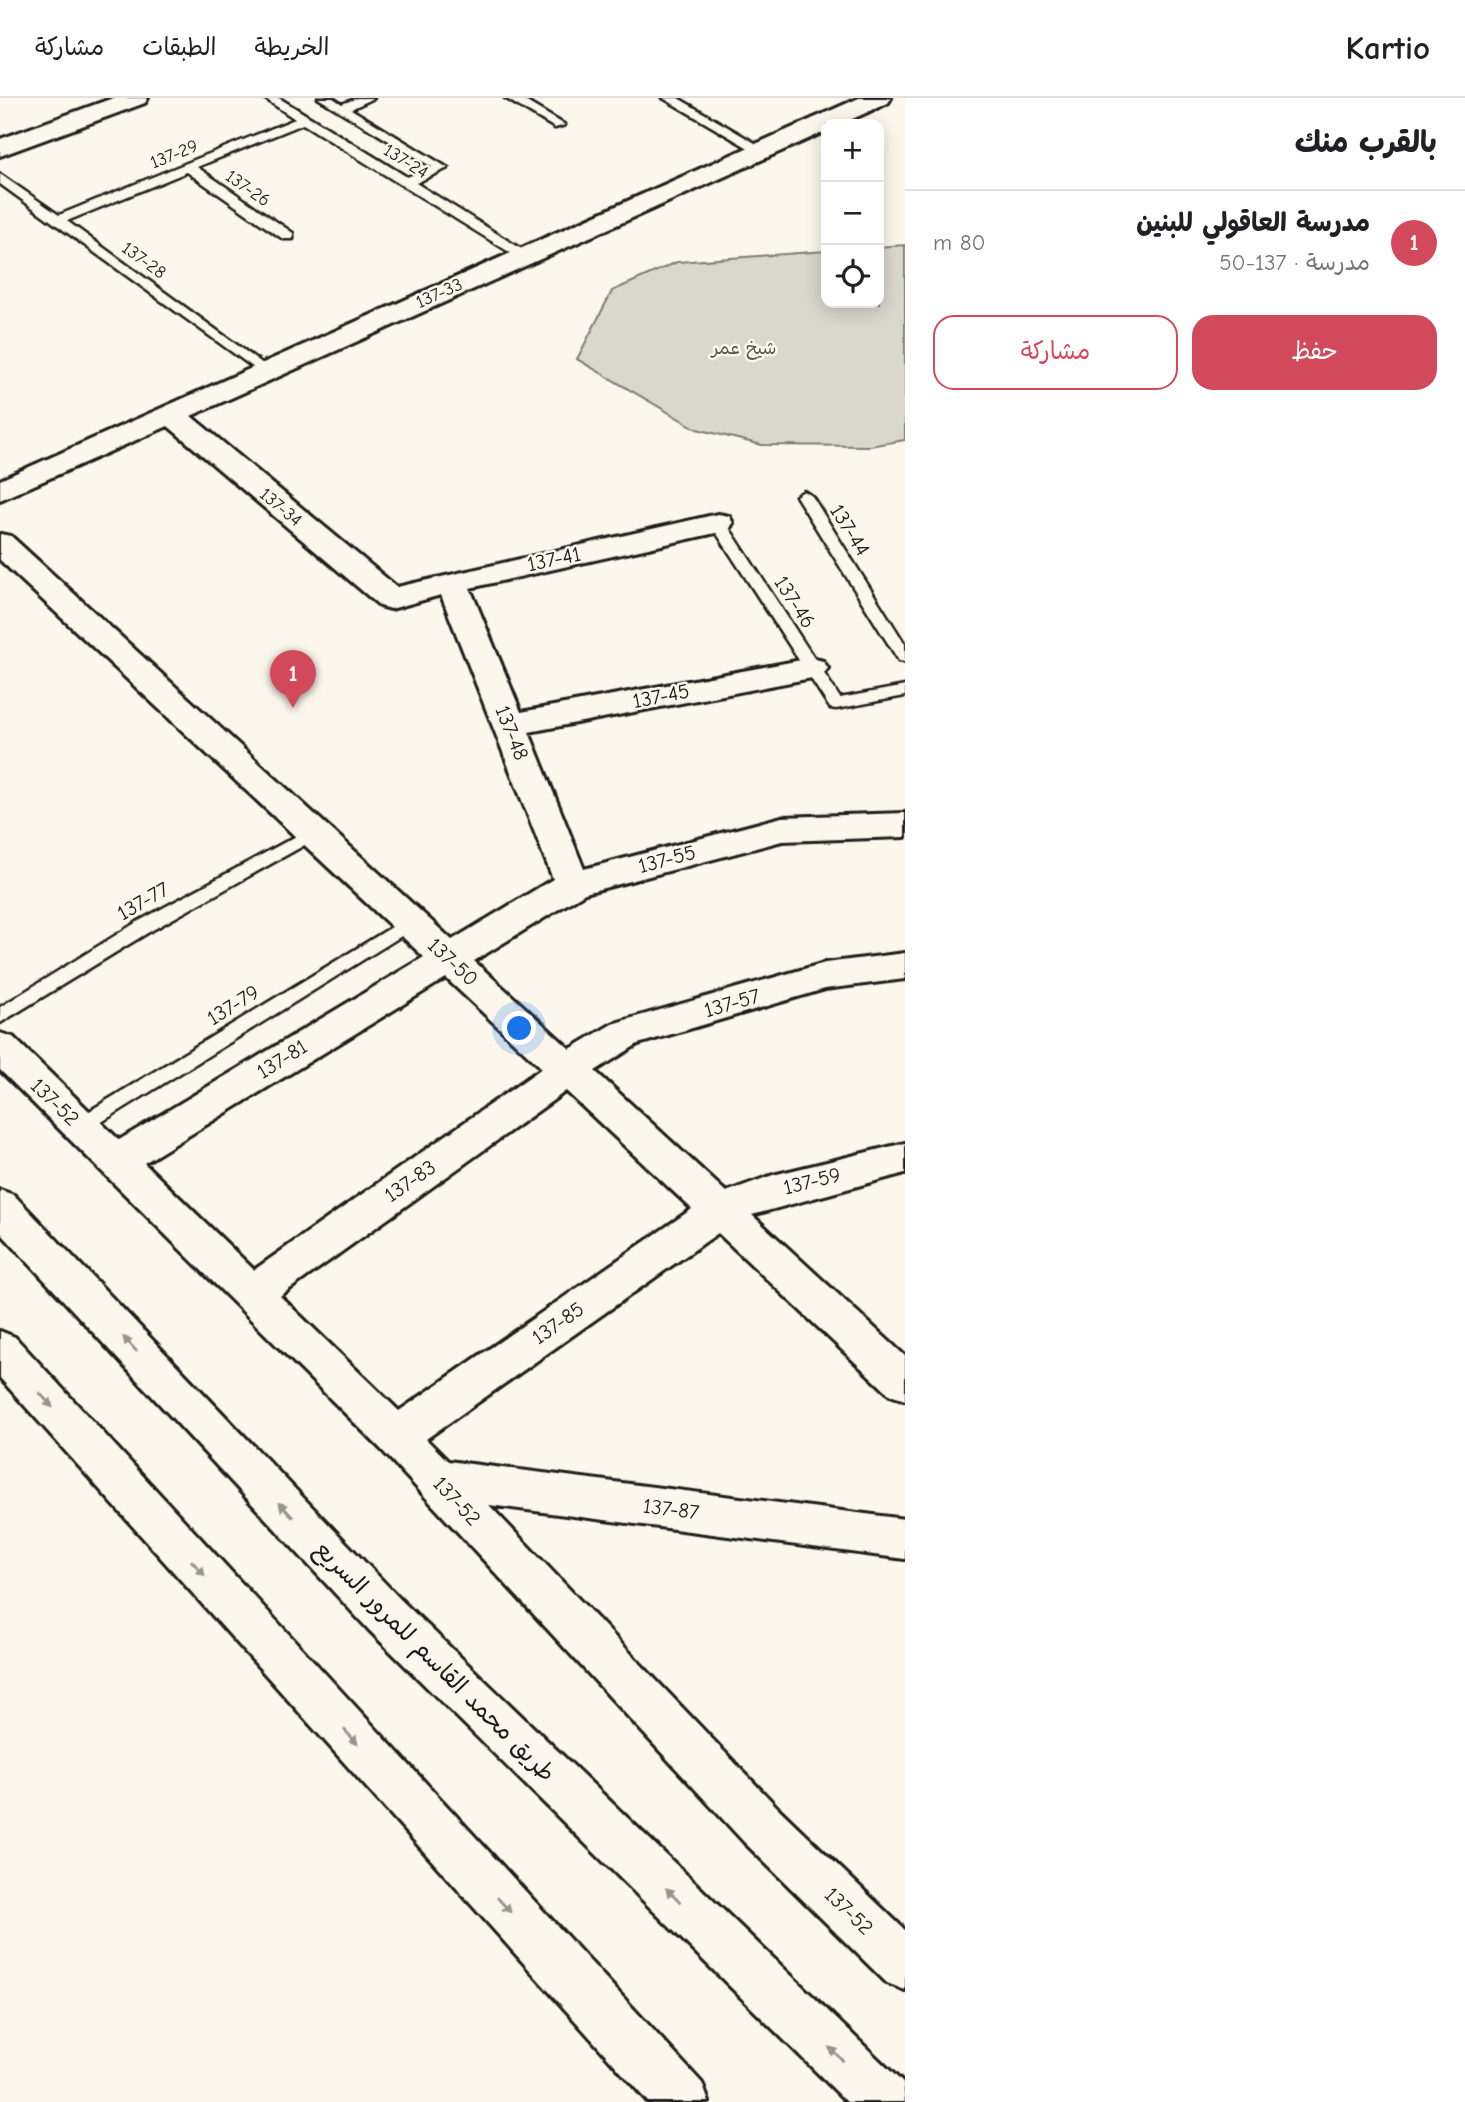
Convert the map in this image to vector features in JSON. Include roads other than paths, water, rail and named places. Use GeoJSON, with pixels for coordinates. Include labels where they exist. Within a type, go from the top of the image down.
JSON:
{"type":"FeatureCollection","features":[{"type":"Feature","properties":{"kind":"main road"},"geometry":{"type":"LineString","coordinates":[[0,148],[136,98]]}},
{"type":"Feature","properties":{"kind":"main road","name":"137-33"},"geometry":{"type":"LineString","coordinates":[[0,491],[879,98]]}},
{"type":"Feature","properties":{"kind":"main road","name":"137-34"},"geometry":{"type":"LineString","coordinates":[[171,414],[391,600]]}},
{"type":"Feature","properties":{"kind":"main road","name":"137-41"},"geometry":{"type":"LineString","coordinates":[[391,600],[452,582],[718,523]]}},
{"type":"Feature","properties":{"kind":"main road","name":"137-50"},"geometry":{"type":"LineString","coordinates":[[0,543],[720,1210],[899,1370]]}},
{"type":"Feature","properties":{"kind":"main road","name":"137-48"},"geometry":{"type":"LineString","coordinates":[[452,582],[573,884]]}},
{"type":"Feature","properties":{"kind":"main road","name":"137-45"},"geometry":{"type":"LineString","coordinates":[[509,724],[812,668]]}},
{"type":"Feature","properties":{"kind":"main road","name":"137-55"},"geometry":{"type":"LineString","coordinates":[[447,957],[573,884],[782,829],[905,825]]}},
{"type":"Feature","properties":{"kind":"main road","name":"137-81"},"geometry":{"type":"LineString","coordinates":[[116,1161],[447,957]]}},
{"type":"Feature","properties":{"kind":"main road","name":"137-57"},"geometry":{"type":"LineString","coordinates":[[568,1069],[625,1034],[825,976],[905,966]]}},
{"type":"Feature","properties":{"kind":"main road","name":"137-52"},"geometry":{"type":"LineString","coordinates":[[0,1048],[396,1436],[761,1825],[905,1965]]}},
{"type":"Feature","properties":{"kind":"main road","name":"137-83"},"geometry":{"type":"LineString","coordinates":[[252,1294],[568,1069]]}},
{"type":"Feature","properties":{"kind":"main road","name":"137-59"},"geometry":{"type":"LineString","coordinates":[[720,1210],[773,1191],[905,1158]]}},
{"type":"Feature","properties":{"kind":"main road","name":"طريق محمد القاسم للمرور السريع"},"geometry":{"type":"LineString","coordinates":[[0,1206],[385,1615],[884,2102]]}},
{"type":"Feature","properties":{"kind":"main road","name":"137-85"},"geometry":{"type":"LineString","coordinates":[[396,1436],[720,1210]]}},
{"type":"Feature","properties":{"kind":"main road"},"geometry":{"type":"LineString","coordinates":[[0,1349],[683,2102]]}},
{"type":"Feature","properties":{"kind":"main road","name":"137-87"},"geometry":{"type":"LineString","coordinates":[[436,1479],[905,1539]]}},
{"type":"Feature","properties":{"kind":"lane","name":"137-24"},"geometry":{"type":"LineString","coordinates":[[270,98],[524,255]]}},
{"type":"Feature","properties":{"kind":"lane"},"geometry":{"type":"LineString","coordinates":[[324,98],[442,168],[407,183]]}},
{"type":"Feature","properties":{"kind":"lane"},"geometry":{"type":"LineString","coordinates":[[342,108],[368,98]]}},
{"type":"Feature","properties":{"kind":"lane"},"geometry":{"type":"LineString","coordinates":[[511,98],[559,125]]}},
{"type":"Feature","properties":{"kind":"lane"},"geometry":{"type":"LineString","coordinates":[[669,98],[761,150]]}},
{"type":"Feature","properties":{"kind":"lane","name":"137-29"},"geometry":{"type":"LineString","coordinates":[[57,220],[305,119]]}},
{"type":"Feature","properties":{"kind":"lane","name":"137-26"},"geometry":{"type":"LineString","coordinates":[[188,167],[288,236]]}},
{"type":"Feature","properties":{"kind":"lane","name":"137-28"},"geometry":{"type":"LineString","coordinates":[[0,178],[265,372]]}},
{"type":"Feature","properties":{"kind":"lane","name":"137-44"},"geometry":{"type":"LineString","coordinates":[[804,496],[905,657]]}},
{"type":"Feature","properties":{"kind":"lane","name":"137-46"},"geometry":{"type":"LineString","coordinates":[[718,523],[836,704],[905,691]]}},
{"type":"Feature","properties":{"kind":"lane","name":"137-77"},"geometry":{"type":"LineString","coordinates":[[0,1016],[143,927],[313,833]]}},
{"type":"Feature","properties":{"kind":"lane","name":"137-79"},"geometry":{"type":"LineString","coordinates":[[80,1126],[410,922]]}},
{"type":"Feature","properties":{"kind":"place","name":"مدرسة العاقولي للبنين"},"geometry":{"type":"Point","coordinates":[293,708]}},
{"type":"Feature","properties":{"kind":"park label","name":"شيخ عمر"},"geometry":{"type":"Point","coordinates":[744,348]}}]}
